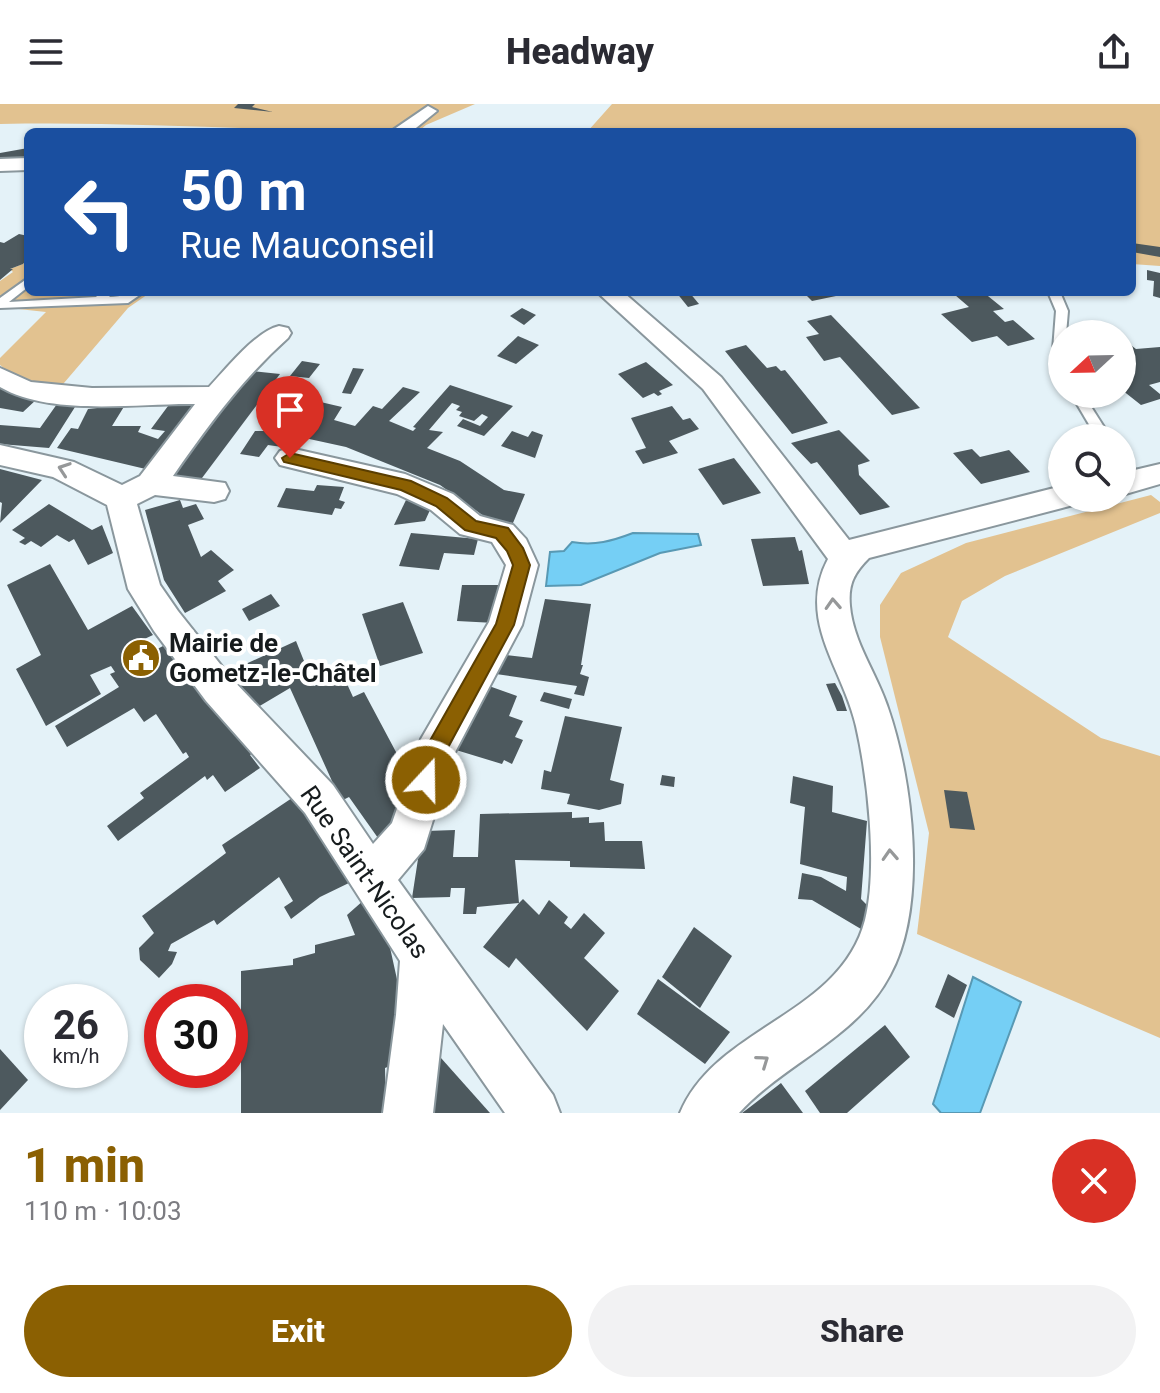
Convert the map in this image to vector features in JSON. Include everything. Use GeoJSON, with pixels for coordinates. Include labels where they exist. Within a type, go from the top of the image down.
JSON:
{"type":"FeatureCollection","features":[{"type":"Feature","properties":{"kind":"street"},"geometry":{"type":"LineString","coordinates":[[405,128],[428,111]]}},
{"type":"Feature","properties":{"kind":"street"},"geometry":{"type":"LineString","coordinates":[[0,165],[24,164]]}},
{"type":"Feature","properties":{"kind":"street"},"geometry":{"type":"LineString","coordinates":[[614,296],[712,383],[845,558]]}},
{"type":"Feature","properties":{"kind":"street"},"geometry":{"type":"LineString","coordinates":[[136,492],[244,364],[279,333]]}},
{"type":"Feature","properties":{"kind":"street"},"geometry":{"type":"LineString","coordinates":[[0,376],[25,390],[92,397],[216,396]]}},
{"type":"Feature","properties":{"kind":"street"},"geometry":{"type":"LineString","coordinates":[[0,455],[42,461],[136,492],[214,491]]}},
{"type":"Feature","properties":{"kind":"street"},"geometry":{"type":"LineString","coordinates":[[290,458],[405,485],[442,502],[471,526],[502,533],[515,548],[522,565],[505,625],[435,752],[409,835],[372,878]]}},
{"type":"Feature","properties":{"kind":"street","name":"Rue Saint-Nicolas"},"geometry":{"type":"LineString","coordinates":[[136,492],[130,542],[145,589],[219,690],[319,799],[423,956],[535,1113]]}},
{"type":"Feature","properties":{"kind":"street"},"geometry":{"type":"LineString","coordinates":[[705,1113],[725,1088],[819,1023],[853,993],[872,963],[888,923],[891,866],[885,776],[874,721],[833,616],[833,587],[837,570],[845,558],[859,549],[1048,500]]}},
{"type":"Feature","properties":{"kind":"street"},"geometry":{"type":"LineString","coordinates":[[408,1113],[420,1015],[423,956]]}},
{"type":"Feature","properties":{"kind":"lane"},"geometry":{"type":"LineString","coordinates":[[0,304],[24,284]]}},
{"type":"Feature","properties":{"kind":"lane"},"geometry":{"type":"LineString","coordinates":[[0,304],[30,306],[59,296],[103,296],[128,300],[133,296]]}},
{"type":"Feature","properties":{"kind":"lane"},"geometry":{"type":"LineString","coordinates":[[32,315],[59,296]]}},
{"type":"Feature","properties":{"kind":"lane"},"geometry":{"type":"LineString","coordinates":[[1056,296],[1062,311],[1061,320]]}},
{"type":"Feature","properties":{"kind":"shaded area"},"geometry":{"type":"Polygon","coordinates":[[[0,104],[475,104],[423,128],[0,124],[0,104]]]}},
{"type":"Feature","properties":{"kind":"shaded area"},"geometry":{"type":"Polygon","coordinates":[[[612,104],[1160,104],[1160,266],[1136,264],[1136,128],[591,128],[612,104]]]}},
{"type":"Feature","properties":{"kind":"shaded area"},"geometry":{"type":"Polygon","coordinates":[[[23,264],[24,296],[145,296],[128,308],[58,390],[19,380],[0,365],[0,358],[46,312],[0,307],[0,281],[13,272],[10,269],[23,264]]]}},
{"type":"Feature","properties":{"kind":"shaded area"},"geometry":{"type":"Polygon","coordinates":[[[1151,495],[1160,502],[1160,513],[1005,576],[962,601],[948,637],[1101,738],[1160,756],[1160,1038],[917,934],[929,833],[880,637],[880,605],[901,573],[966,543],[1085,512],[1136,512],[1136,499],[1151,495]]]}},
{"type":"Feature","properties":{"kind":"water"},"geometry":{"type":"Polygon","coordinates":[[[633,533],[698,534],[701,545],[660,553],[581,585],[546,586],[550,552],[564,551],[572,542],[603,542],[633,533]]]}},
{"type":"Feature","properties":{"kind":"water"},"geometry":{"type":"Polygon","coordinates":[[[973,977],[1021,1002],[980,1113],[941,1113],[933,1104],[973,977]]]}},
{"type":"Feature","properties":{"kind":"building"},"geometry":{"type":"Polygon","coordinates":[[[238,104],[255,104],[252,107],[273,112],[234,108],[238,104]]]}},
{"type":"Feature","properties":{"kind":"building"},"geometry":{"type":"Polygon","coordinates":[[[24,149],[24,162],[0,163],[0,153],[24,149]]]}},
{"type":"Feature","properties":{"kind":"building"},"geometry":{"type":"Polygon","coordinates":[[[19,234],[24,235],[24,263],[10,269],[13,269],[0,280],[0,242],[4,243],[19,234]]]}},
{"type":"Feature","properties":{"kind":"building"},"geometry":{"type":"Polygon","coordinates":[[[1136,244],[1160,247],[1160,257],[1136,253],[1136,244]]]}},
{"type":"Feature","properties":{"kind":"building"},"geometry":{"type":"Polygon","coordinates":[[[1147,270],[1160,273],[1160,298],[1153,296],[1154,281],[1147,280],[1147,270]]]}},
{"type":"Feature","properties":{"kind":"building"},"geometry":{"type":"Polygon","coordinates":[[[679,296],[692,296],[699,304],[688,307],[679,296]]]}},
{"type":"Feature","properties":{"kind":"building"},"geometry":{"type":"Polygon","coordinates":[[[807,296],[836,296],[812,301],[807,296]]]}},
{"type":"Feature","properties":{"kind":"building"},"geometry":{"type":"Polygon","coordinates":[[[956,296],[988,296],[1004,309],[993,311],[1005,322],[1013,320],[1035,339],[1008,346],[997,336],[972,342],[941,314],[969,307],[956,296]]]}},
{"type":"Feature","properties":{"kind":"building"},"geometry":{"type":"Polygon","coordinates":[[[522,308],[536,315],[524,325],[510,316],[522,308]]]}},
{"type":"Feature","properties":{"kind":"building"},"geometry":{"type":"Polygon","coordinates":[[[831,315],[920,408],[892,415],[840,357],[824,361],[806,337],[819,334],[807,321],[831,315]]]}},
{"type":"Feature","properties":{"kind":"building"},"geometry":{"type":"Polygon","coordinates":[[[518,336],[539,345],[516,364],[497,356],[518,336]]]}},
{"type":"Feature","properties":{"kind":"building"},"geometry":{"type":"Polygon","coordinates":[[[746,345],[767,368],[776,366],[781,371],[785,370],[828,423],[792,434],[725,351],[746,345]]]}},
{"type":"Feature","properties":{"kind":"building"},"geometry":{"type":"Polygon","coordinates":[[[1160,347],[1160,382],[1149,385],[1160,394],[1160,399],[1141,405],[1136,401],[1136,349],[1160,347]]]}},
{"type":"Feature","properties":{"kind":"building"},"geometry":{"type":"Polygon","coordinates":[[[302,361],[320,364],[309,378],[290,376],[302,361]]]}},
{"type":"Feature","properties":{"kind":"building"},"geometry":{"type":"Polygon","coordinates":[[[646,362],[673,385],[659,391],[662,394],[658,396],[654,393],[643,398],[618,374],[646,362]]]}},
{"type":"Feature","properties":{"kind":"building"},"geometry":{"type":"Polygon","coordinates":[[[353,368],[364,369],[351,394],[342,393],[353,368]]]}},
{"type":"Feature","properties":{"kind":"building"},"geometry":{"type":"Polygon","coordinates":[[[251,371],[280,374],[199,482],[166,476],[251,371]]]}},
{"type":"Feature","properties":{"kind":"building"},"geometry":{"type":"Polygon","coordinates":[[[0,385],[18,395],[37,399],[23,412],[0,408],[0,385]]]}},
{"type":"Feature","properties":{"kind":"building"},"geometry":{"type":"Polygon","coordinates":[[[450,385],[513,406],[484,436],[457,426],[463,419],[480,426],[488,417],[482,414],[474,421],[459,416],[462,412],[456,410],[460,406],[452,403],[429,430],[443,432],[427,448],[460,461],[504,490],[525,494],[513,523],[488,519],[440,485],[346,447],[291,435],[282,447],[268,445],[259,457],[240,454],[255,431],[277,431],[296,411],[289,410],[299,397],[342,407],[334,420],[355,426],[373,406],[382,409],[403,387],[420,392],[389,421],[413,431],[416,428],[413,427],[450,385]]]}},
{"type":"Feature","properties":{"kind":"building"},"geometry":{"type":"Polygon","coordinates":[[[197,400],[202,407],[154,471],[57,448],[71,428],[78,429],[88,409],[125,405],[112,426],[141,426],[138,432],[158,439],[165,431],[151,429],[171,402],[197,400]]]}},
{"type":"Feature","properties":{"kind":"building"},"geometry":{"type":"Polygon","coordinates":[[[57,404],[75,407],[49,448],[0,444],[0,425],[40,428],[57,404]]]}},
{"type":"Feature","properties":{"kind":"building"},"geometry":{"type":"Polygon","coordinates":[[[672,406],[683,420],[690,418],[699,429],[669,441],[678,453],[643,464],[635,451],[646,448],[631,418],[672,406]]]}},
{"type":"Feature","properties":{"kind":"building"},"geometry":{"type":"Polygon","coordinates":[[[839,430],[870,461],[858,465],[859,475],[890,507],[860,515],[817,462],[811,464],[791,443],[839,430]]]}},
{"type":"Feature","properties":{"kind":"building"},"geometry":{"type":"Polygon","coordinates":[[[512,431],[528,437],[532,431],[543,435],[535,458],[501,446],[512,431]]]}},
{"type":"Feature","properties":{"kind":"building"},"geometry":{"type":"Polygon","coordinates":[[[972,449],[980,457],[1009,450],[1030,472],[981,484],[953,453],[972,449]]]}},
{"type":"Feature","properties":{"kind":"building"},"geometry":{"type":"Polygon","coordinates":[[[734,458],[761,493],[723,505],[698,469],[734,458]]]}},
{"type":"Feature","properties":{"kind":"building"},"geometry":{"type":"Polygon","coordinates":[[[0,469],[42,480],[0,523],[2,503],[0,469]]]}},
{"type":"Feature","properties":{"kind":"building"},"geometry":{"type":"Polygon","coordinates":[[[317,485],[344,487],[339,500],[345,502],[341,509],[335,508],[332,515],[277,507],[286,488],[314,491],[317,485]]]}},
{"type":"Feature","properties":{"kind":"building"},"geometry":{"type":"Polygon","coordinates":[[[180,500],[183,508],[196,504],[204,519],[188,525],[201,557],[211,550],[234,570],[218,581],[226,591],[185,613],[164,580],[145,510],[180,500]]]}},
{"type":"Feature","properties":{"kind":"building"},"geometry":{"type":"Polygon","coordinates":[[[406,500],[430,510],[425,521],[394,525],[406,500]]]}},
{"type":"Feature","properties":{"kind":"building"},"geometry":{"type":"Polygon","coordinates":[[[49,504],[92,530],[102,525],[113,553],[88,565],[74,539],[69,542],[57,535],[41,547],[31,541],[25,545],[19,542],[25,538],[12,530],[49,504]]]}},
{"type":"Feature","properties":{"kind":"building"},"geometry":{"type":"Polygon","coordinates":[[[411,533],[478,539],[474,555],[444,553],[439,570],[399,566],[411,533]]]}},
{"type":"Feature","properties":{"kind":"building"},"geometry":{"type":"Polygon","coordinates":[[[795,537],[799,551],[802,550],[809,584],[763,586],[751,539],[795,537]]]}},
{"type":"Feature","properties":{"kind":"building"},"geometry":{"type":"Polygon","coordinates":[[[50,564],[88,630],[132,606],[153,635],[125,648],[133,662],[163,646],[253,753],[250,755],[260,768],[225,792],[213,775],[207,780],[205,776],[118,841],[107,826],[144,798],[140,793],[189,757],[186,752],[183,754],[156,714],[144,722],[134,708],[67,747],[55,726],[119,687],[110,674],[115,672],[111,666],[90,675],[101,694],[46,726],[16,669],[41,655],[7,585],[50,564]]]}},
{"type":"Feature","properties":{"kind":"building"},"geometry":{"type":"Polygon","coordinates":[[[462,585],[499,585],[495,623],[457,621],[462,585]]]}},
{"type":"Feature","properties":{"kind":"building"},"geometry":{"type":"Polygon","coordinates":[[[271,594],[280,606],[249,621],[242,609],[271,594]]]}},
{"type":"Feature","properties":{"kind":"building"},"geometry":{"type":"Polygon","coordinates":[[[545,599],[591,604],[580,674],[589,677],[584,696],[574,694],[577,686],[496,674],[506,655],[532,658],[545,599]]]}},
{"type":"Feature","properties":{"kind":"building"},"geometry":{"type":"Polygon","coordinates":[[[403,602],[423,653],[380,666],[362,614],[403,602]]]}},
{"type":"Feature","properties":{"kind":"building"},"geometry":{"type":"Polygon","coordinates":[[[296,641],[314,686],[343,675],[353,697],[364,692],[404,767],[409,787],[394,826],[378,838],[349,797],[341,801],[290,688],[258,707],[228,672],[296,641]]]}},
{"type":"Feature","properties":{"kind":"building"},"geometry":{"type":"Polygon","coordinates":[[[835,683],[847,711],[837,711],[826,684],[835,683]]]}},
{"type":"Feature","properties":{"kind":"building"},"geometry":{"type":"Polygon","coordinates":[[[489,686],[517,696],[509,716],[523,721],[515,737],[523,740],[512,764],[504,760],[502,764],[456,750],[489,686]]]}},
{"type":"Feature","properties":{"kind":"building"},"geometry":{"type":"Polygon","coordinates":[[[544,692],[572,699],[569,709],[540,701],[544,692]]]}},
{"type":"Feature","properties":{"kind":"building"},"geometry":{"type":"Polygon","coordinates":[[[565,716],[622,727],[610,780],[624,784],[621,804],[599,810],[567,804],[570,794],[541,789],[544,770],[551,772],[565,716]]]}},
{"type":"Feature","properties":{"kind":"building"},"geometry":{"type":"Polygon","coordinates":[[[662,775],[675,777],[674,787],[660,785],[662,775]]]}},
{"type":"Feature","properties":{"kind":"building"},"geometry":{"type":"Polygon","coordinates":[[[793,776],[833,786],[832,812],[867,821],[861,899],[868,906],[861,929],[812,900],[798,899],[802,873],[821,877],[846,891],[847,877],[800,864],[805,807],[790,803],[793,776]]]}},
{"type":"Feature","properties":{"kind":"building"},"geometry":{"type":"Polygon","coordinates":[[[944,790],[967,792],[975,830],[950,828],[944,790]]]}},
{"type":"Feature","properties":{"kind":"building"},"geometry":{"type":"Polygon","coordinates":[[[295,796],[353,881],[320,897],[291,919],[284,907],[293,901],[279,877],[217,925],[214,920],[171,944],[168,951],[177,952],[172,964],[159,978],[140,960],[139,948],[154,933],[142,916],[226,853],[222,845],[295,796]]]}},
{"type":"Feature","properties":{"kind":"building"},"geometry":{"type":"Polygon","coordinates":[[[572,812],[572,818],[589,817],[589,823],[604,822],[605,841],[642,841],[645,869],[570,867],[570,861],[515,860],[519,903],[477,907],[476,914],[463,914],[465,888],[451,888],[450,897],[412,898],[426,831],[455,830],[453,857],[478,857],[480,814],[572,812]]]}},
{"type":"Feature","properties":{"kind":"building"},"geometry":{"type":"Polygon","coordinates":[[[523,899],[539,915],[549,900],[568,917],[564,923],[571,929],[584,913],[605,933],[584,958],[619,991],[587,1031],[516,958],[509,968],[483,947],[523,899]]]}},
{"type":"Feature","properties":{"kind":"building"},"geometry":{"type":"Polygon","coordinates":[[[364,900],[389,943],[400,993],[395,1064],[385,1068],[386,1113],[241,1113],[241,1088],[248,1088],[248,984],[241,984],[241,971],[293,965],[293,959],[315,953],[315,945],[355,935],[347,915],[364,900]]]}},
{"type":"Feature","properties":{"kind":"building"},"geometry":{"type":"Polygon","coordinates":[[[694,927],[732,956],[700,1008],[662,977],[694,927]]]}},
{"type":"Feature","properties":{"kind":"building"},"geometry":{"type":"Polygon","coordinates":[[[948,974],[967,985],[954,1018],[935,1007],[948,974]]]}},
{"type":"Feature","properties":{"kind":"building"},"geometry":{"type":"Polygon","coordinates":[[[658,979],[730,1032],[705,1064],[637,1014],[658,979]]]}},
{"type":"Feature","properties":{"kind":"building"},"geometry":{"type":"Polygon","coordinates":[[[885,1025],[910,1057],[847,1113],[820,1113],[805,1091],[885,1025]]]}},
{"type":"Feature","properties":{"kind":"building"},"geometry":{"type":"Polygon","coordinates":[[[0,1049],[24,1076],[24,1084],[0,1110],[0,1049]]]}},
{"type":"Feature","properties":{"kind":"building"},"geometry":{"type":"Polygon","coordinates":[[[441,1058],[490,1113],[430,1113],[421,1080],[441,1058]]]}},
{"type":"Feature","properties":{"kind":"building"},"geometry":{"type":"Polygon","coordinates":[[[781,1083],[803,1113],[742,1113],[750,1107],[781,1083]]]}},
{"type":"Feature","properties":{"kind":"place","name":"Mairie de Gometz-le-Châtel"},"geometry":{"type":"Point","coordinates":[141,658]}},
{"type":"Feature","properties":{"kind":"route"},"geometry":{"type":"LineString","coordinates":[[290,458],[405,485],[442,502],[471,526],[502,533],[515,548],[522,565],[505,625],[435,752],[426,780]]}}]}
